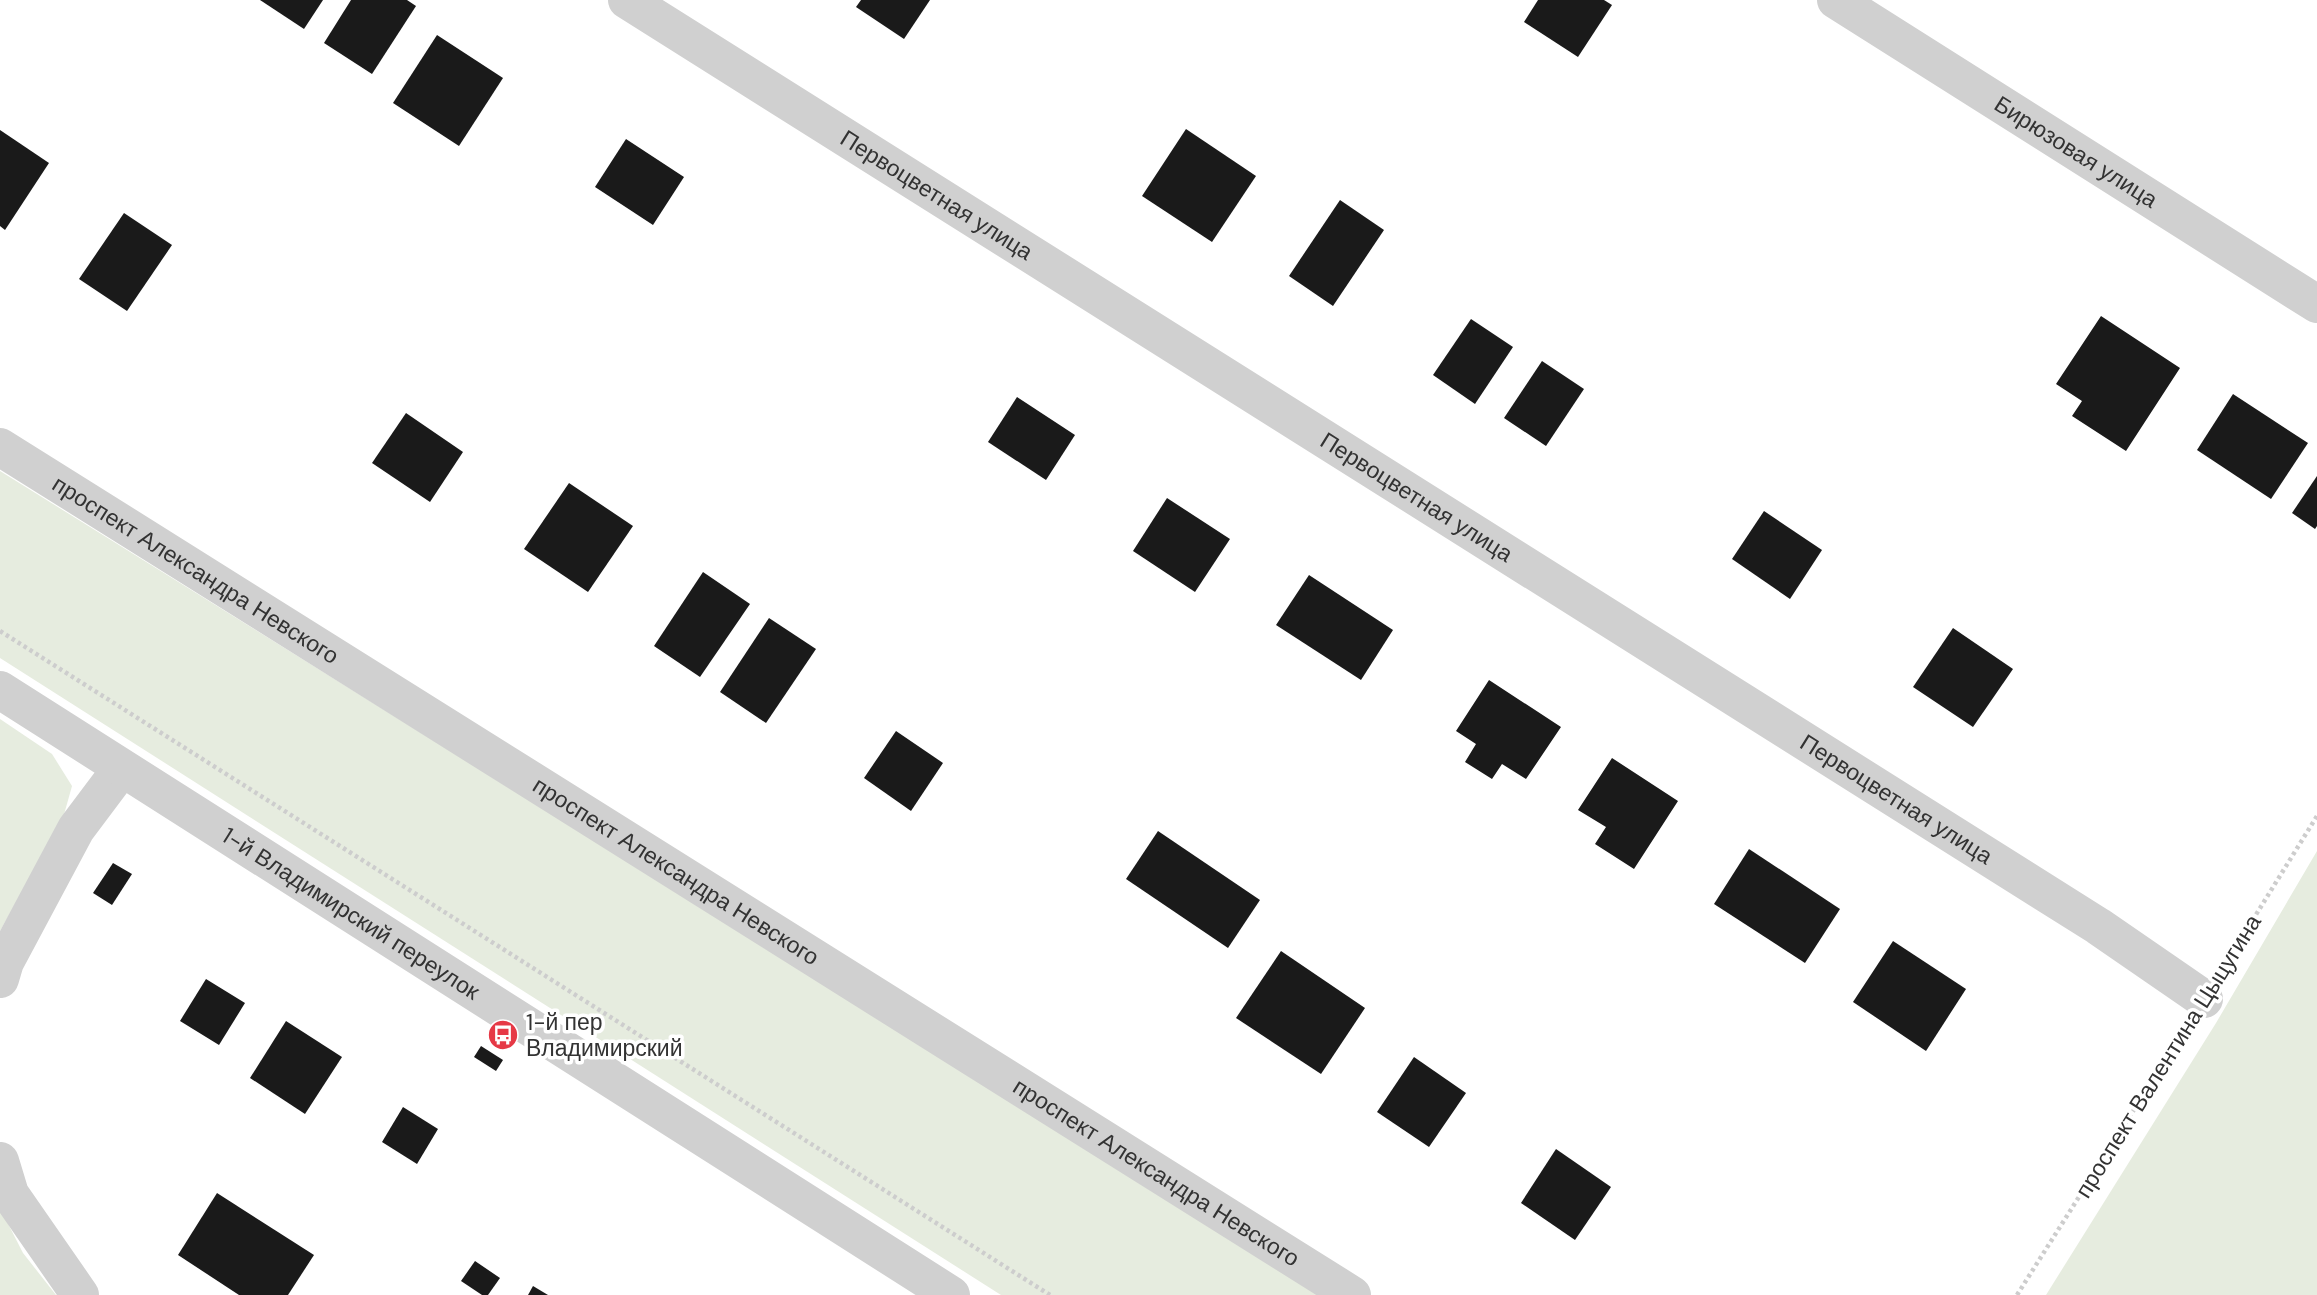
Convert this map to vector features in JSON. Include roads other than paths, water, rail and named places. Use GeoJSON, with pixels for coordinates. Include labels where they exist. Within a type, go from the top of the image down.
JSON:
{"type":"FeatureCollection","features":[{"type":"Feature","properties":{"kind":"street","name":"Первоцветная улица"},"geometry":{"type":"LineString","coordinates":[[628,0],[2074,911],[2204,999]]}},
{"type":"Feature","properties":{"kind":"street","name":"Бирюзовая улица"},"geometry":{"type":"LineString","coordinates":[[1836,0],[2317,304]]}},
{"type":"Feature","properties":{"kind":"street","name":"проспект Александра Невского"},"geometry":{"type":"LineString","coordinates":[[0,447],[1352,1295]]}},
{"type":"Feature","properties":{"kind":"street","name":"1-й Владимирский переулок"},"geometry":{"type":"LineString","coordinates":[[0,690],[951,1295]]}},
{"type":"Feature","properties":{"kind":"street"},"geometry":{"type":"LineString","coordinates":[[0,979],[5,962],[76,829],[121,769]]}},
{"type":"Feature","properties":{"kind":"street"},"geometry":{"type":"LineString","coordinates":[[0,1161],[9,1194],[80,1295]]}},
{"type":"Feature","properties":{"kind":"place","name":"1-й пер Владимирский"},"geometry":{"type":"Point","coordinates":[503,1035]}}]}
